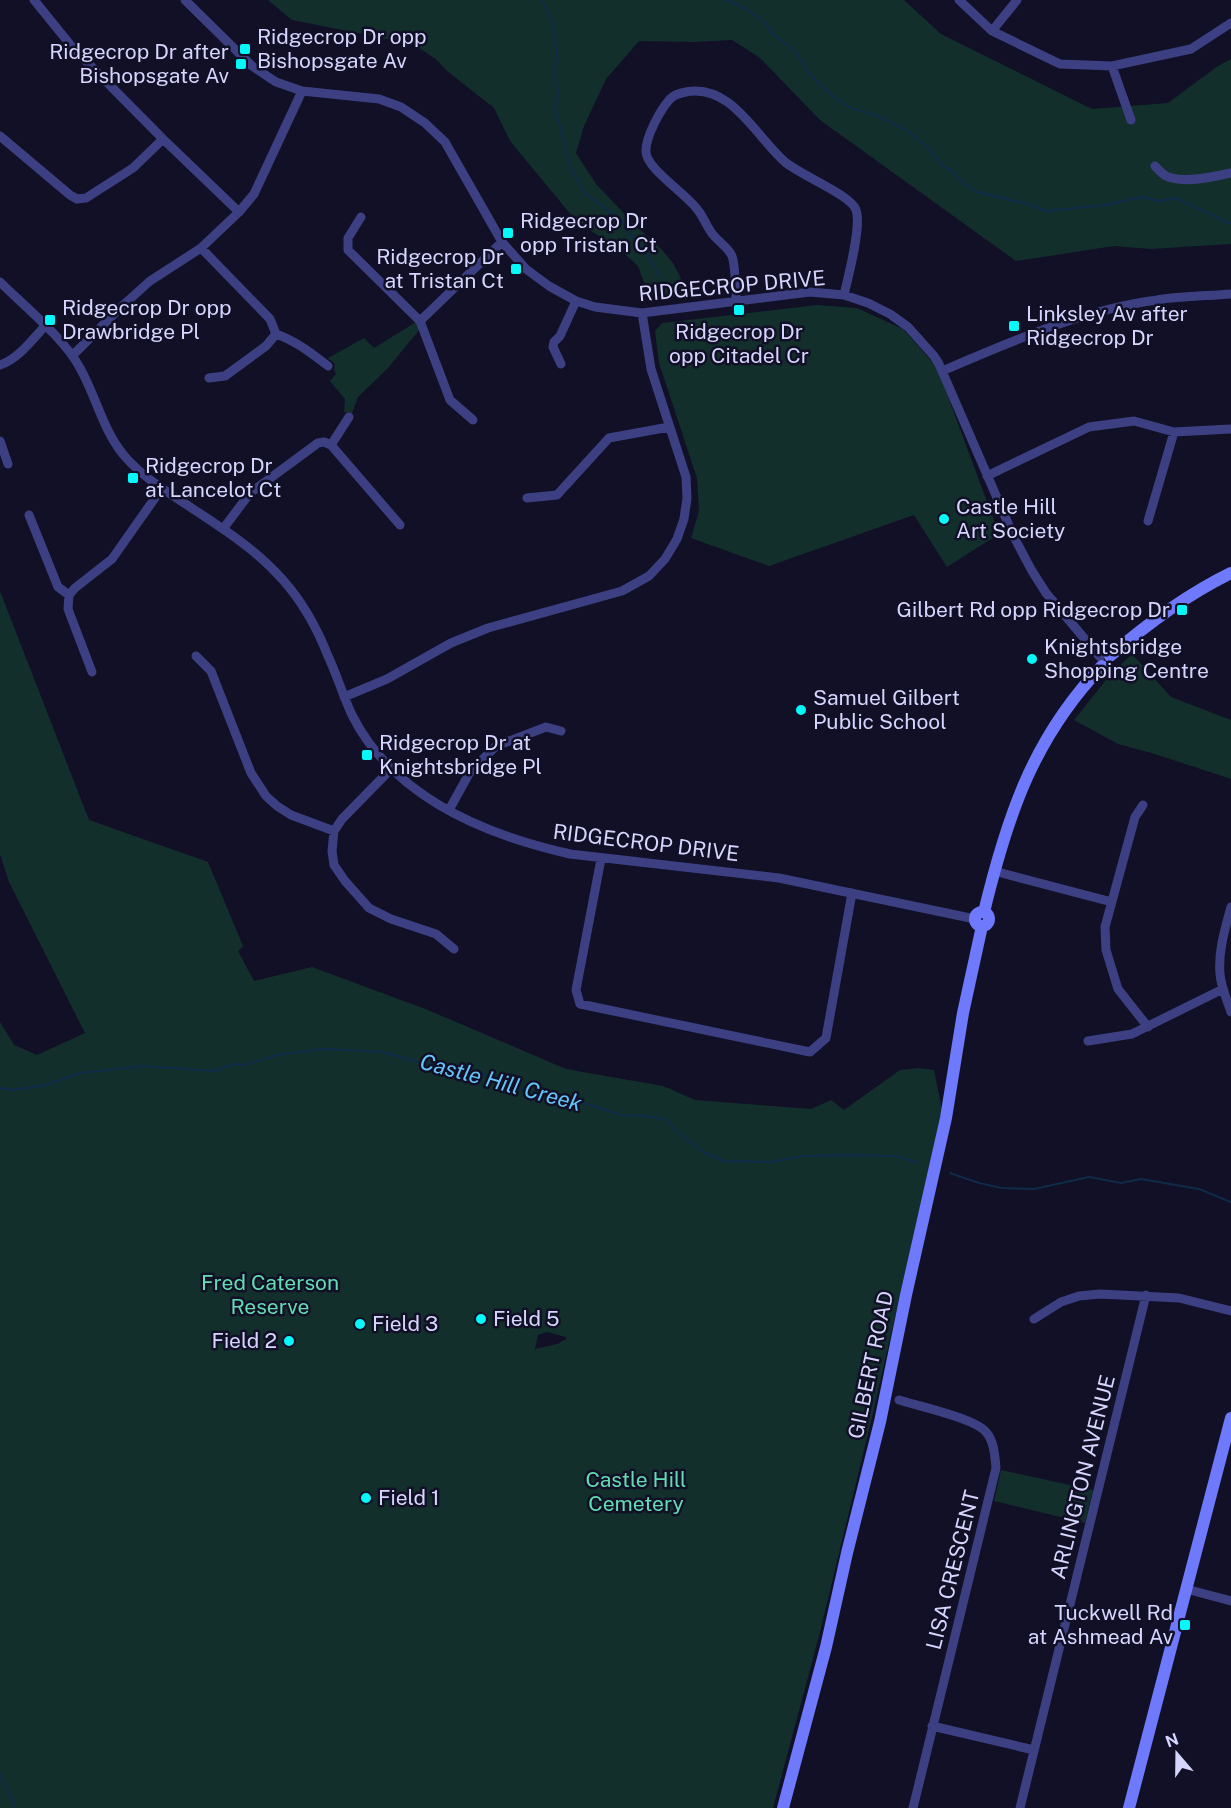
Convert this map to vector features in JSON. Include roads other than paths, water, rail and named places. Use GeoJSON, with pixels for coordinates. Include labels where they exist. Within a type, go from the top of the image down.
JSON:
{"type":"FeatureCollection","features":[{"type":"Feature","properties":{"kind":"main road","name":"GILBERT ROAD"},"geometry":{"type":"LineString","coordinates":[[783,1808],[826,1647],[880,1422],[946,1118],[980,919],[1010,819],[1031,768],[1050,733],[1104,659],[1177,604],[1231,573]]}},
{"type":"Feature","properties":{"kind":"main road"},"geometry":{"type":"LineString","coordinates":[[1129,1808],[1231,1418]]}},
{"type":"Feature","properties":{"kind":"street"},"geometry":{"type":"LineString","coordinates":[[34,0],[73,48],[238,212]]}},
{"type":"Feature","properties":{"kind":"street","name":"RIDGECROP DRIVE"},"geometry":{"type":"LineString","coordinates":[[185,0],[252,66],[276,82],[302,91],[379,99],[401,107],[425,123],[445,142],[502,242],[526,269],[549,286],[576,301],[595,307],[642,313],[810,292],[844,296],[868,303],[890,314],[908,327],[934,356],[1014,537],[1032,571],[1046,593],[1104,659]]}},
{"type":"Feature","properties":{"kind":"street"},"geometry":{"type":"LineString","coordinates":[[959,0],[992,30],[1060,64],[1112,66],[1191,49],[1231,23]]}},
{"type":"Feature","properties":{"kind":"street"},"geometry":{"type":"LineString","coordinates":[[992,30],[1017,0]]}},
{"type":"Feature","properties":{"kind":"street"},"geometry":{"type":"LineString","coordinates":[[1112,66],[1131,120]]}},
{"type":"Feature","properties":{"kind":"street"},"geometry":{"type":"LineString","coordinates":[[736,302],[732,257],[712,233],[697,209],[651,167],[645,154],[647,141],[662,109],[671,97],[682,93],[696,90],[723,98],[786,162],[807,177],[848,199],[856,210],[857,227],[844,296]]}},
{"type":"Feature","properties":{"kind":"street"},"geometry":{"type":"LineString","coordinates":[[73,355],[150,281],[201,248],[254,194],[302,91]]}},
{"type":"Feature","properties":{"kind":"street"},"geometry":{"type":"LineString","coordinates":[[0,136],[77,199],[86,198],[133,168],[163,139]]}},
{"type":"Feature","properties":{"kind":"street"},"geometry":{"type":"LineString","coordinates":[[1155,166],[1167,176],[1185,179],[1210,178],[1231,173]]}},
{"type":"Feature","properties":{"kind":"street"},"geometry":{"type":"LineString","coordinates":[[361,217],[348,238],[348,250],[420,321],[450,399],[473,420]]}},
{"type":"Feature","properties":{"kind":"street"},"geometry":{"type":"LineString","coordinates":[[420,321],[502,242]]}},
{"type":"Feature","properties":{"kind":"street"},"geometry":{"type":"LineString","coordinates":[[201,248],[270,320],[276,334],[302,346],[328,366]]}},
{"type":"Feature","properties":{"kind":"street","name":"RIDGECROP DRIVE"},"geometry":{"type":"LineString","coordinates":[[0,282],[73,355],[112,436],[126,458],[145,476],[223,529],[261,559],[297,598],[320,638],[344,697],[363,733],[391,769],[419,791],[449,810],[482,826],[519,841],[570,854],[768,877],[980,919]]}},
{"type":"Feature","properties":{"kind":"street"},"geometry":{"type":"LineString","coordinates":[[942,371],[1016,340],[1080,317],[1157,300],[1231,294]]}},
{"type":"Feature","properties":{"kind":"street"},"geometry":{"type":"LineString","coordinates":[[561,364],[553,347],[554,342],[560,336],[576,301]]}},
{"type":"Feature","properties":{"kind":"street"},"geometry":{"type":"LineString","coordinates":[[344,697],[387,679],[451,643],[488,628],[622,591],[649,576],[665,559],[677,539],[684,519],[687,498],[686,477],[651,369],[642,313]]}},
{"type":"Feature","properties":{"kind":"street"},"geometry":{"type":"LineString","coordinates":[[0,365],[14,357],[45,326]]}},
{"type":"Feature","properties":{"kind":"street"},"geometry":{"type":"LineString","coordinates":[[209,378],[225,376],[266,346],[276,334]]}},
{"type":"Feature","properties":{"kind":"street"},"geometry":{"type":"LineString","coordinates":[[331,445],[349,417]]}},
{"type":"Feature","properties":{"kind":"street"},"geometry":{"type":"LineString","coordinates":[[987,476],[1089,427],[1134,421],[1174,432],[1231,429]]}},
{"type":"Feature","properties":{"kind":"street"},"geometry":{"type":"LineString","coordinates":[[526,498],[557,495],[609,438],[669,427]]}},
{"type":"Feature","properties":{"kind":"street"},"geometry":{"type":"LineString","coordinates":[[1148,521],[1174,432]]}},
{"type":"Feature","properties":{"kind":"street"},"geometry":{"type":"LineString","coordinates":[[0,441],[8,464]]}},
{"type":"Feature","properties":{"kind":"street"},"geometry":{"type":"LineString","coordinates":[[223,529],[250,493],[318,443],[324,442],[331,445],[400,525]]}},
{"type":"Feature","properties":{"kind":"street"},"geometry":{"type":"LineString","coordinates":[[92,672],[68,609],[69,594],[112,558],[162,488]]}},
{"type":"Feature","properties":{"kind":"street"},"geometry":{"type":"LineString","coordinates":[[29,515],[58,587],[69,594]]}},
{"type":"Feature","properties":{"kind":"street"},"geometry":{"type":"LineString","coordinates":[[196,656],[211,671],[251,773],[266,796],[291,814],[334,831]]}},
{"type":"Feature","properties":{"kind":"street"},"geometry":{"type":"LineString","coordinates":[[449,810],[470,772],[496,746],[546,727],[561,731]]}},
{"type":"Feature","properties":{"kind":"street"},"geometry":{"type":"LineString","coordinates":[[391,769],[342,819],[334,831],[332,851],[334,865],[369,908],[391,919],[436,934],[454,949]]}},
{"type":"Feature","properties":{"kind":"street"},"geometry":{"type":"LineString","coordinates":[[1143,805],[1135,817],[1105,927],[1106,950],[1118,989],[1148,1027]]}},
{"type":"Feature","properties":{"kind":"street"},"geometry":{"type":"LineString","coordinates":[[601,859],[576,990],[580,1004],[810,1052],[826,1038],[852,893]]}},
{"type":"Feature","properties":{"kind":"street"},"geometry":{"type":"LineString","coordinates":[[994,871],[1112,902]]}},
{"type":"Feature","properties":{"kind":"street"},"geometry":{"type":"LineString","coordinates":[[1231,907],[1221,948],[1220,974],[1231,1012]]}},
{"type":"Feature","properties":{"kind":"street"},"geometry":{"type":"LineString","coordinates":[[1088,1041],[1132,1034],[1223,989]]}},
{"type":"Feature","properties":{"kind":"street"},"geometry":{"type":"LineString","coordinates":[[1034,1319],[1061,1302],[1079,1296],[1146,1295],[1179,1298],[1231,1311]]}},
{"type":"Feature","properties":{"kind":"street","name":"ARLINGTON AVENUE"},"geometry":{"type":"LineString","coordinates":[[1020,1808],[1146,1295]]}},
{"type":"Feature","properties":{"kind":"street","name":"LISA CRESCENT"},"geometry":{"type":"LineString","coordinates":[[898,1400],[970,1422],[986,1432],[994,1448],[996,1468],[913,1808]]}},
{"type":"Feature","properties":{"kind":"street"},"geometry":{"type":"LineString","coordinates":[[1186,1589],[1231,1601]]}},
{"type":"Feature","properties":{"kind":"street"},"geometry":{"type":"LineString","coordinates":[[932,1726],[1034,1750]]}},
{"type":"Feature","properties":{"kind":"waterway"},"geometry":{"type":"LineString","coordinates":[[542,0],[552,22],[557,55],[554,75],[559,96],[555,107],[571,170],[586,194],[622,221],[629,233],[646,251],[660,277]]}},
{"type":"Feature","properties":{"kind":"waterway"},"geometry":{"type":"LineString","coordinates":[[725,0],[741,6],[765,22],[773,34],[795,51],[811,76],[835,98],[851,108],[878,116],[906,130],[928,148],[944,167],[951,170],[964,184],[977,192],[1028,204],[1046,211],[1104,205],[1142,197],[1160,201],[1176,198],[1231,224]]}},
{"type":"Feature","properties":{"kind":"waterway","name":"Castle Hill Creek"},"geometry":{"type":"LineString","coordinates":[[0,1088],[12,1090],[46,1085],[80,1073],[144,1066],[213,1071],[278,1055],[322,1049],[382,1052],[422,1063],[459,1068],[486,1075],[506,1088],[546,1091],[621,1115],[667,1120],[674,1129],[703,1152],[724,1161],[771,1162],[803,1156],[849,1155],[896,1156],[919,1163]]}},
{"type":"Feature","properties":{"kind":"waterway","name":"Castle Hill Creek"},"geometry":{"type":"LineString","coordinates":[[950,1173],[1002,1188],[1034,1189],[1089,1177],[1121,1183],[1141,1179],[1199,1189],[1231,1202]]}},
{"type":"Feature","properties":{"kind":"waterway"},"geometry":{"type":"LineString","coordinates":[[0,1774],[16,1808]]}},
{"type":"Feature","properties":{"kind":"place","name":"Ridgecrop Dr opp Bishopsgate Av"},"geometry":{"type":"Point","coordinates":[245,49]}},
{"type":"Feature","properties":{"kind":"place","name":"Ridgecrop Dr after Bishopsgate Av"},"geometry":{"type":"Point","coordinates":[241,64]}},
{"type":"Feature","properties":{"kind":"place","name":"Ridgecrop Dr opp Tristan Ct"},"geometry":{"type":"Point","coordinates":[508,233]}},
{"type":"Feature","properties":{"kind":"place","name":"Ridgecrop Dr at Tristan Ct"},"geometry":{"type":"Point","coordinates":[516,269]}},
{"type":"Feature","properties":{"kind":"place","name":"Ridgecrop Dr opp Citadel Cr"},"geometry":{"type":"Point","coordinates":[739,310]}},
{"type":"Feature","properties":{"kind":"place","name":"Ridgecrop Dr opp Drawbridge Pl"},"geometry":{"type":"Point","coordinates":[50,320]}},
{"type":"Feature","properties":{"kind":"place","name":"Linksley Av after Ridgecrop Dr"},"geometry":{"type":"Point","coordinates":[1014,326]}},
{"type":"Feature","properties":{"kind":"place","name":"Ridgecrop Dr at Lancelot Ct"},"geometry":{"type":"Point","coordinates":[133,478]}},
{"type":"Feature","properties":{"kind":"place","name":"Castle Hill Art Society"},"geometry":{"type":"Point","coordinates":[944,519]}},
{"type":"Feature","properties":{"kind":"place","name":"Gilbert Rd opp Ridgecrop Dr"},"geometry":{"type":"Point","coordinates":[1182,610]}},
{"type":"Feature","properties":{"kind":"place","name":"Knightsbridge Shopping Centre"},"geometry":{"type":"Point","coordinates":[1032,659]}},
{"type":"Feature","properties":{"kind":"place","name":"Samuel Gilbert Public School"},"geometry":{"type":"Point","coordinates":[801,710]}},
{"type":"Feature","properties":{"kind":"place","name":"Ridgecrop Dr at Knightsbridge Pl"},"geometry":{"type":"Point","coordinates":[367,755]}},
{"type":"Feature","properties":{"kind":"place","name":"Field 5"},"geometry":{"type":"Point","coordinates":[481,1319]}},
{"type":"Feature","properties":{"kind":"place","name":"Field 3"},"geometry":{"type":"Point","coordinates":[360,1324]}},
{"type":"Feature","properties":{"kind":"place","name":"Field 2"},"geometry":{"type":"Point","coordinates":[289,1341]}},
{"type":"Feature","properties":{"kind":"place","name":"Field 1"},"geometry":{"type":"Point","coordinates":[366,1498]}},
{"type":"Feature","properties":{"kind":"place","name":"Tuckwell Rd at Ashmead Av"},"geometry":{"type":"Point","coordinates":[1185,1625]}},
{"type":"Feature","properties":{"kind":"park label","name":"Fred Caterson Reserve"},"geometry":{"type":"Point","coordinates":[270,1295]}},
{"type":"Feature","properties":{"kind":"park label","name":"Castle Hill Cemetery"},"geometry":{"type":"Point","coordinates":[636,1492]}}]}
